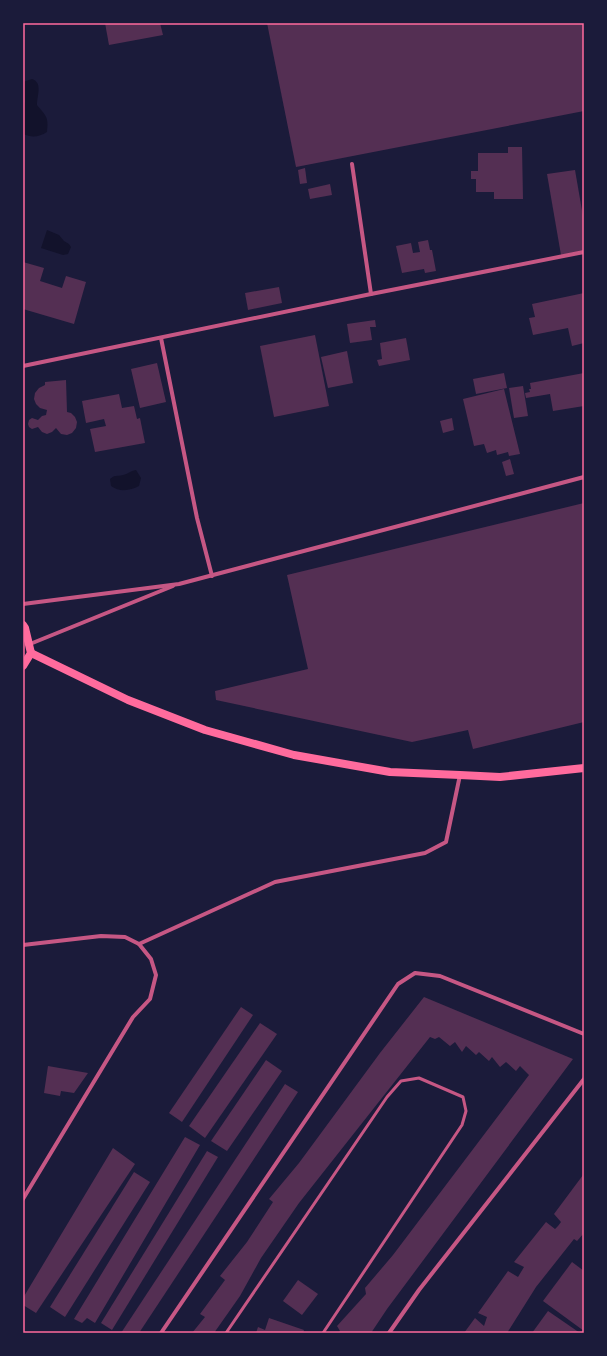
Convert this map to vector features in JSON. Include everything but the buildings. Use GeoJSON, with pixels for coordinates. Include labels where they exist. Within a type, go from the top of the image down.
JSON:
{"type":"FeatureCollection","features":[{"type":"Feature","properties":{"kind":"main road"},"geometry":{"type":"LineString","coordinates":[[23,625],[30,644],[31,653],[23,666]]}},
{"type":"Feature","properties":{"kind":"main road"},"geometry":{"type":"LineString","coordinates":[[31,653],[128,700],[205,730],[294,755],[390,772],[500,777],[584,768]]}},
{"type":"Feature","properties":{"kind":"street"},"geometry":{"type":"LineString","coordinates":[[352,164],[371,294]]}},
{"type":"Feature","properties":{"kind":"street"},"geometry":{"type":"LineString","coordinates":[[23,366],[371,294],[584,252]]}},
{"type":"Feature","properties":{"kind":"street"},"geometry":{"type":"LineString","coordinates":[[161,338],[197,518],[212,576]]}},
{"type":"Feature","properties":{"kind":"street"},"geometry":{"type":"LineString","coordinates":[[23,604],[179,584],[584,477]]}},
{"type":"Feature","properties":{"kind":"street"},"geometry":{"type":"LineString","coordinates":[[30,644],[179,584]]}},
{"type":"Feature","properties":{"kind":"street"},"geometry":{"type":"LineString","coordinates":[[139,944],[275,882],[425,853],[446,842],[460,775]]}},
{"type":"Feature","properties":{"kind":"street"},"geometry":{"type":"LineString","coordinates":[[23,945],[101,936],[125,937],[139,944],[151,959],[156,975],[150,999],[133,1017],[23,1199]]}},
{"type":"Feature","properties":{"kind":"street"},"geometry":{"type":"LineString","coordinates":[[161,1333],[398,984],[415,973],[440,976],[584,1034]]}},
{"type":"Feature","properties":{"kind":"street"},"geometry":{"type":"LineString","coordinates":[[388,1333],[584,1079]]}},
{"type":"Feature","properties":{"kind":"lane"},"geometry":{"type":"LineString","coordinates":[[226,1333],[387,1097],[401,1081],[420,1078],[463,1097],[466,1111],[462,1125],[323,1333]]}},
{"type":"Feature","properties":{"kind":"shaded area"},"geometry":{"type":"Polygon","coordinates":[[[32,79],[37,83],[39,90],[37,105],[45,114],[48,123],[47,132],[41,135],[29,136],[23,134],[23,108],[25,101],[23,94],[23,82],[32,79]]]}},
{"type":"Feature","properties":{"kind":"shaded area"},"geometry":{"type":"Polygon","coordinates":[[[47,230],[59,235],[69,244],[71,247],[68,254],[63,255],[41,248],[47,230]]]}},
{"type":"Feature","properties":{"kind":"shaded area"},"geometry":{"type":"Polygon","coordinates":[[[136,470],[141,478],[139,486],[125,490],[117,489],[111,486],[110,479],[112,477],[125,475],[136,470]]]}}]}
